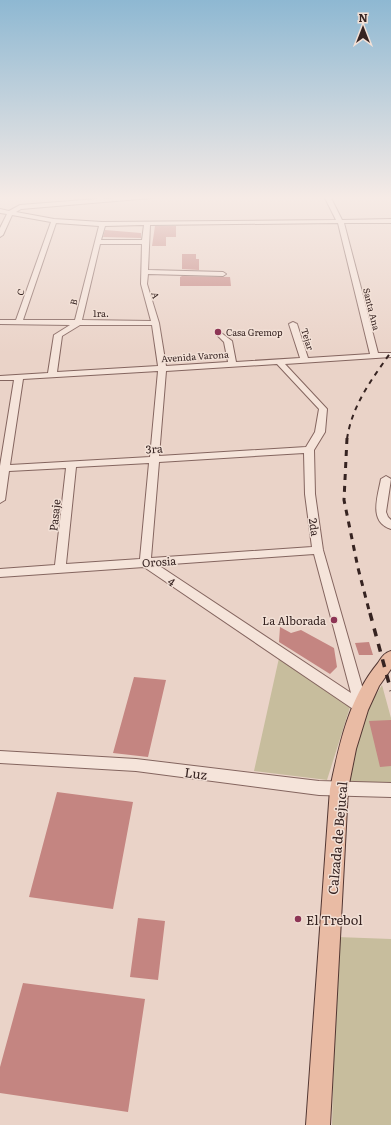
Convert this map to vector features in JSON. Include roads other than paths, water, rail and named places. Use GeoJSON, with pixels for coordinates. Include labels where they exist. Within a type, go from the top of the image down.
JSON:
{"type":"FeatureCollection","features":[{"type":"Feature","properties":{"kind":"main road","name":"Calzada de Bejucal"},"geometry":{"type":"LineString","coordinates":[[318,1125],[339,789],[348,742],[361,707],[372,684],[391,657]]}},
{"type":"Feature","properties":{"kind":"street","name":"C"},"geometry":{"type":"LineString","coordinates":[[19,322],[45,248]]}},
{"type":"Feature","properties":{"kind":"street","name":"B"},"geometry":{"type":"LineString","coordinates":[[78,323],[96,248]]}},
{"type":"Feature","properties":{"kind":"street","name":"A"},"geometry":{"type":"LineString","coordinates":[[145,248],[144,284],[155,323],[162,369]]}},
{"type":"Feature","properties":{"kind":"street","name":"Santa Ana"},"geometry":{"type":"LineString","coordinates":[[347,248],[374,355]]}},
{"type":"Feature","properties":{"kind":"street"},"geometry":{"type":"LineString","coordinates":[[144,272],[223,274]]}},
{"type":"Feature","properties":{"kind":"street","name":"1ra."},"geometry":{"type":"LineString","coordinates":[[0,322],[155,323]]}},
{"type":"Feature","properties":{"kind":"street"},"geometry":{"type":"LineString","coordinates":[[47,323],[58,335]]}},
{"type":"Feature","properties":{"kind":"street"},"geometry":{"type":"LineString","coordinates":[[58,335],[78,323]]}},
{"type":"Feature","properties":{"kind":"street","name":"Tejar"},"geometry":{"type":"LineString","coordinates":[[293,324],[304,359]]}},
{"type":"Feature","properties":{"kind":"street"},"geometry":{"type":"LineString","coordinates":[[220,334],[228,341],[232,364]]}},
{"type":"Feature","properties":{"kind":"street"},"geometry":{"type":"LineString","coordinates":[[52,375],[58,335]]}},
{"type":"Feature","properties":{"kind":"street","name":"Avenida Varona"},"geometry":{"type":"LineString","coordinates":[[0,378],[391,355]]}},
{"type":"Feature","properties":{"kind":"street"},"geometry":{"type":"LineString","coordinates":[[278,361],[323,409],[320,432],[309,450]]}},
{"type":"Feature","properties":{"kind":"street"},"geometry":{"type":"LineString","coordinates":[[145,562],[162,369]]}},
{"type":"Feature","properties":{"kind":"street"},"geometry":{"type":"LineString","coordinates":[[0,500],[3,469],[19,377]]}},
{"type":"Feature","properties":{"kind":"street","name":"3ra"},"geometry":{"type":"LineString","coordinates":[[3,469],[309,450]]}},
{"type":"Feature","properties":{"kind":"street","name":"2da"},"geometry":{"type":"LineString","coordinates":[[309,450],[310,494],[318,550],[361,707]]}},
{"type":"Feature","properties":{"kind":"street","name":"Pasaje"},"geometry":{"type":"LineString","coordinates":[[60,569],[71,465]]}},
{"type":"Feature","properties":{"kind":"street"},"geometry":{"type":"LineString","coordinates":[[386,479],[381,512],[383,519],[391,525]]}},
{"type":"Feature","properties":{"kind":"street","name":"Orosia"},"geometry":{"type":"LineString","coordinates":[[0,573],[318,550]]}},
{"type":"Feature","properties":{"kind":"street","name":"4"},"geometry":{"type":"LineString","coordinates":[[145,562],[361,707]]}},
{"type":"Feature","properties":{"kind":"street","name":"Luz"},"geometry":{"type":"LineString","coordinates":[[0,757],[136,765],[319,788],[391,790]]}},
{"type":"Feature","properties":{"kind":"railway"},"geometry":{"type":"LineString","coordinates":[[347,439],[353,415],[358,404],[370,382],[391,352]]}},
{"type":"Feature","properties":{"kind":"railway"},"geometry":{"type":"LineString","coordinates":[[347,438],[344,500],[358,568],[370,614]]}},
{"type":"Feature","properties":{"kind":"railway"},"geometry":{"type":"LineString","coordinates":[[370,613],[391,691]]}},
{"type":"Feature","properties":{"kind":"place","name":"Casa Gremop"},"geometry":{"type":"Point","coordinates":[218,332]}},
{"type":"Feature","properties":{"kind":"place","name":"La Alborada"},"geometry":{"type":"Point","coordinates":[334,620]}},
{"type":"Feature","properties":{"kind":"place","name":"El Trebol"},"geometry":{"type":"Point","coordinates":[298,919]}}]}
